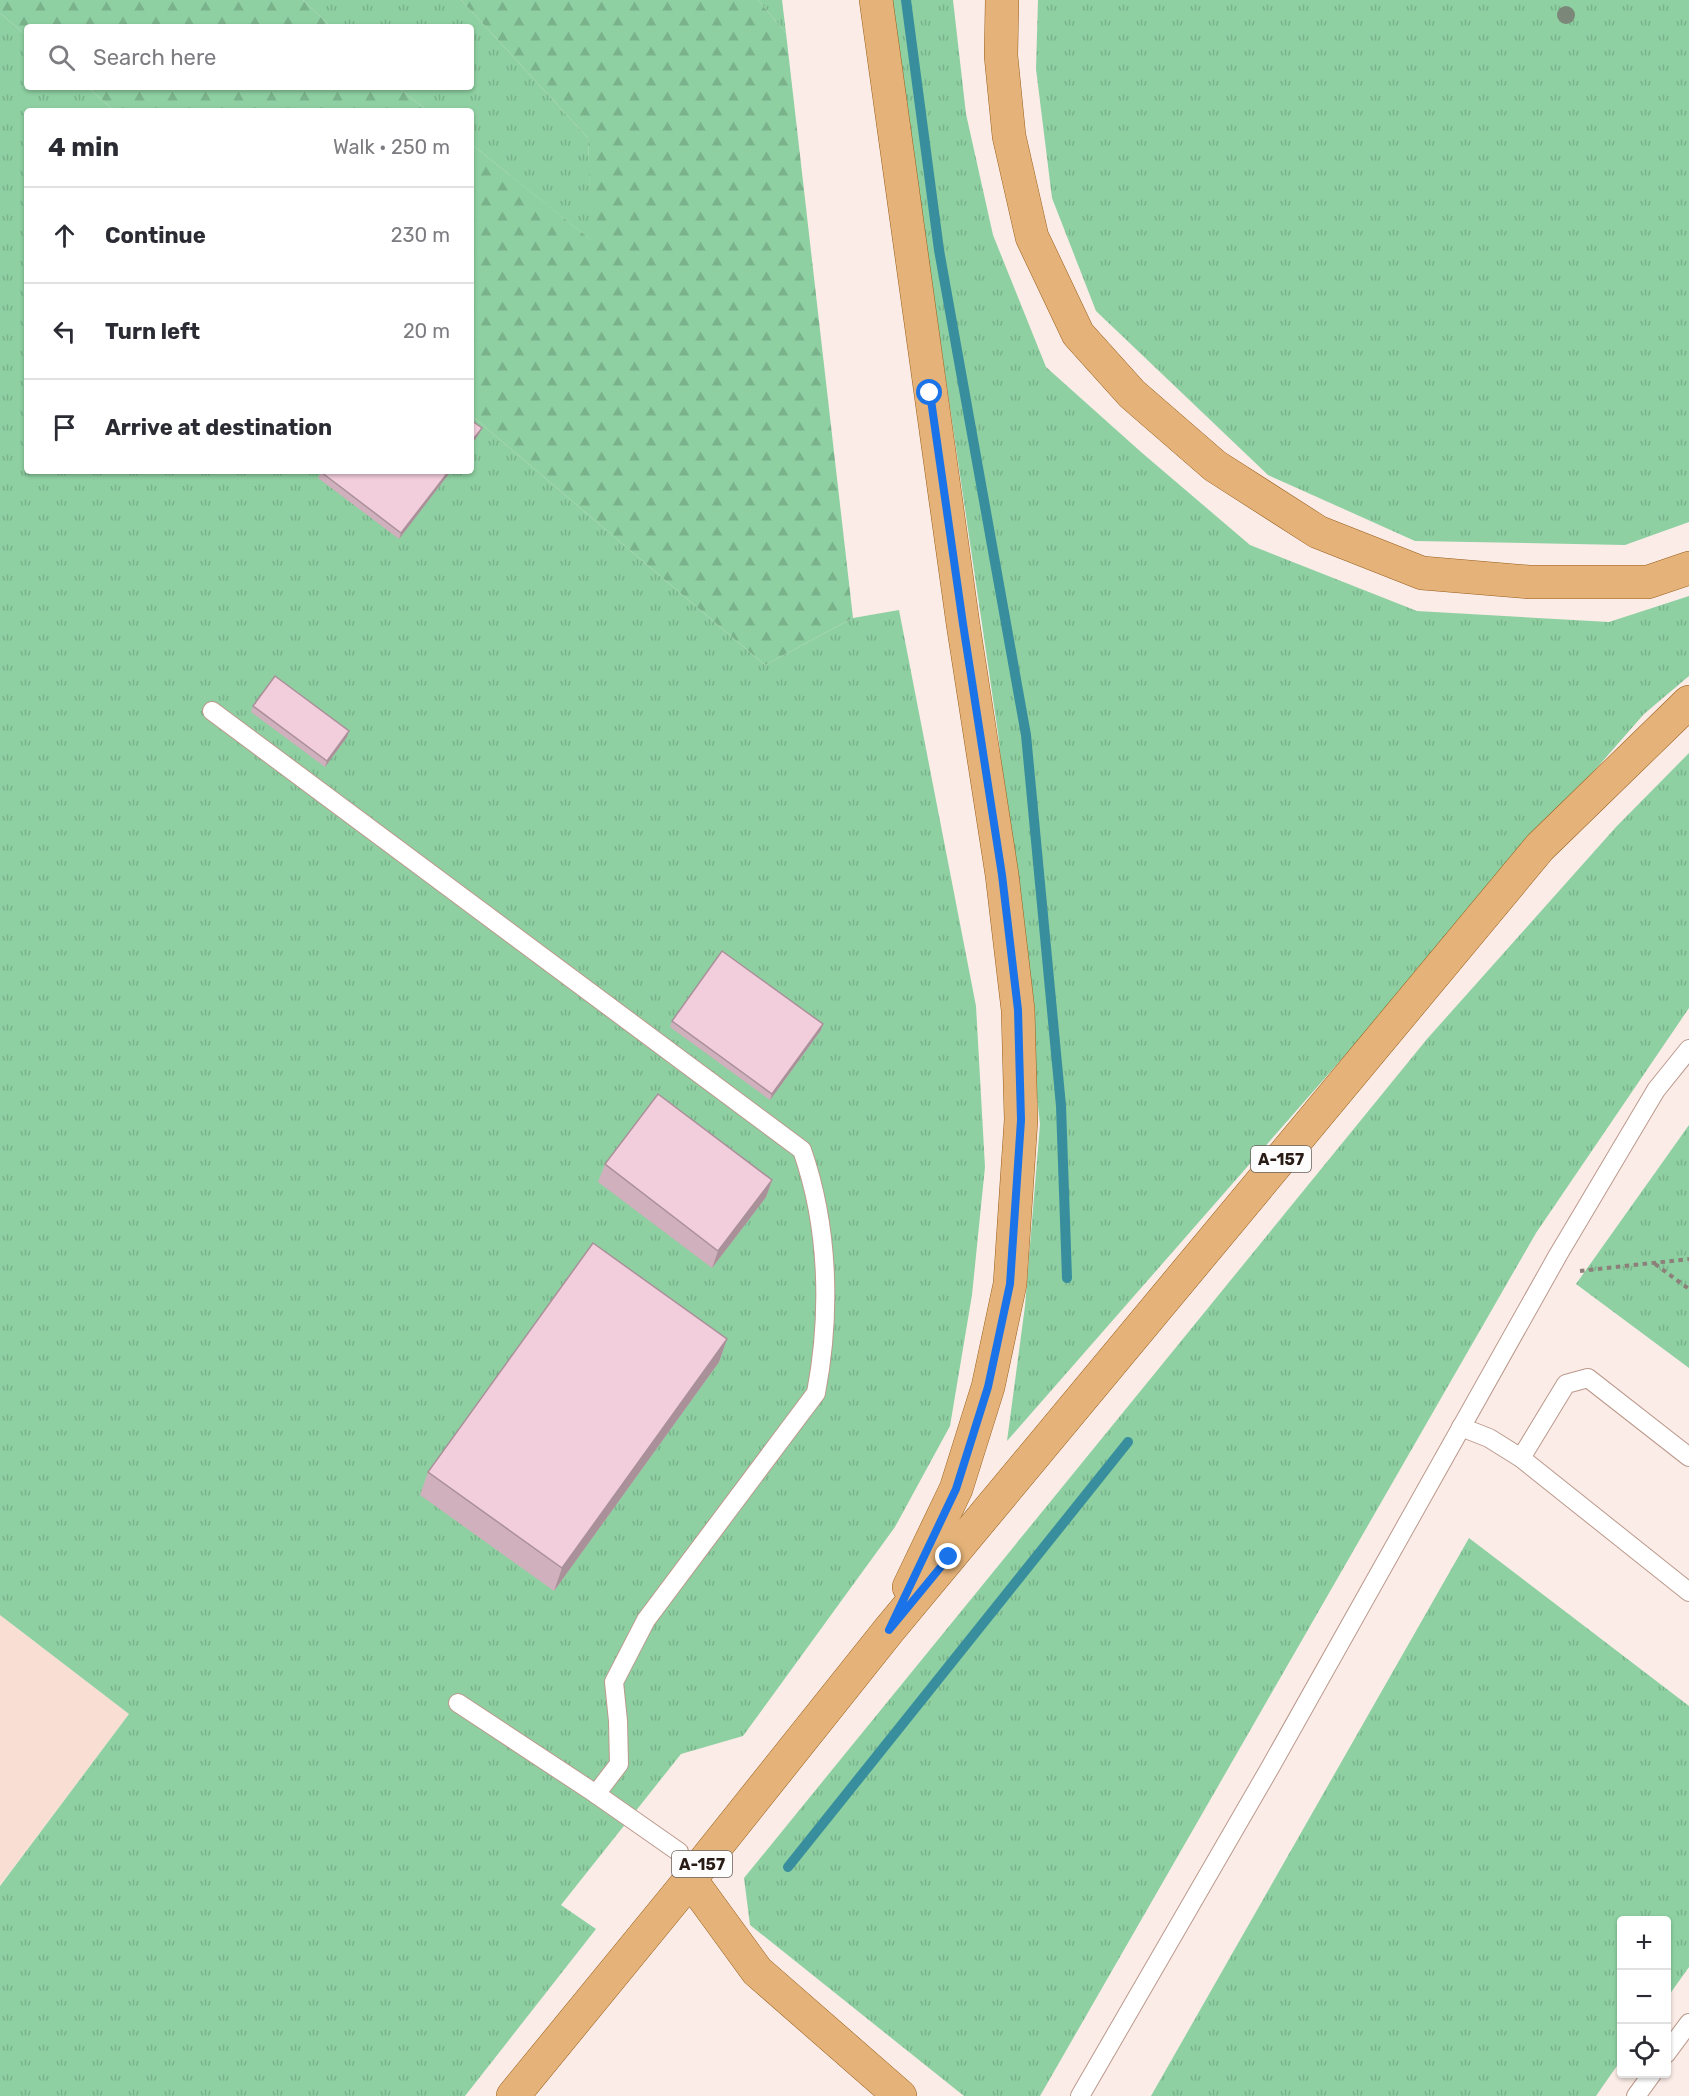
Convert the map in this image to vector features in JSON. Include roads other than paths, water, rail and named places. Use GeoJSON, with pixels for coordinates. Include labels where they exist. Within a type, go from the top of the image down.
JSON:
{"type":"FeatureCollection","features":[{"type":"Feature","properties":{"kind":"main road"},"geometry":{"type":"LineString","coordinates":[[876,0],[963,624],[1002,875],[1018,1010],[1021,1120],[1010,1284],[988,1387],[956,1489],[889,1630]]}},
{"type":"Feature","properties":{"kind":"main road"},"geometry":{"type":"LineString","coordinates":[[1002,0],[1001,56],[1009,136],[1032,237],[1077,334],[1132,394],[1215,466],[1318,532],[1422,573],[1529,582],[1648,582],[1689,568]]}},
{"type":"Feature","properties":{"kind":"main road","name":"А-157"},"geometry":{"type":"LineString","coordinates":[[513,2096],[684,1865],[889,1630],[1540,847],[1689,702]]}},
{"type":"Feature","properties":{"kind":"main road"},"geometry":{"type":"LineString","coordinates":[[684,1865],[757,1971],[900,2096]]}},
{"type":"Feature","properties":{"kind":"lane"},"geometry":{"type":"LineString","coordinates":[[212,711],[802,1150],[813,1182],[826,1274],[821,1363],[816,1394],[646,1620],[614,1682],[619,1764],[596,1794]]}},
{"type":"Feature","properties":{"kind":"lane"},"geometry":{"type":"LineString","coordinates":[[1080,2096],[1265,1776],[1546,1274],[1656,1090],[1689,1049]]}},
{"type":"Feature","properties":{"kind":"lane"},"geometry":{"type":"LineString","coordinates":[[1521,1458],[1566,1384],[1588,1378],[1689,1457]]}},
{"type":"Feature","properties":{"kind":"lane"},"geometry":{"type":"LineString","coordinates":[[1461,1427],[1489,1438],[1521,1458],[1689,1592]]}},
{"type":"Feature","properties":{"kind":"lane"},"geometry":{"type":"LineString","coordinates":[[458,1703],[596,1794],[684,1865]]}},
{"type":"Feature","properties":{"kind":"lane"},"geometry":{"type":"LineString","coordinates":[[1671,2047],[1689,2023]]}},
{"type":"Feature","properties":{"kind":"lane"},"geometry":{"type":"LineString","coordinates":[[1636,2096],[1649,2078]]}},
{"type":"Feature","properties":{"kind":"waterway"},"geometry":{"type":"LineString","coordinates":[[906,0],[939,250],[1026,735],[1061,1106],[1067,1278]]}},
{"type":"Feature","properties":{"kind":"waterway"},"geometry":{"type":"LineString","coordinates":[[788,1867],[1128,1442]]}}]}
